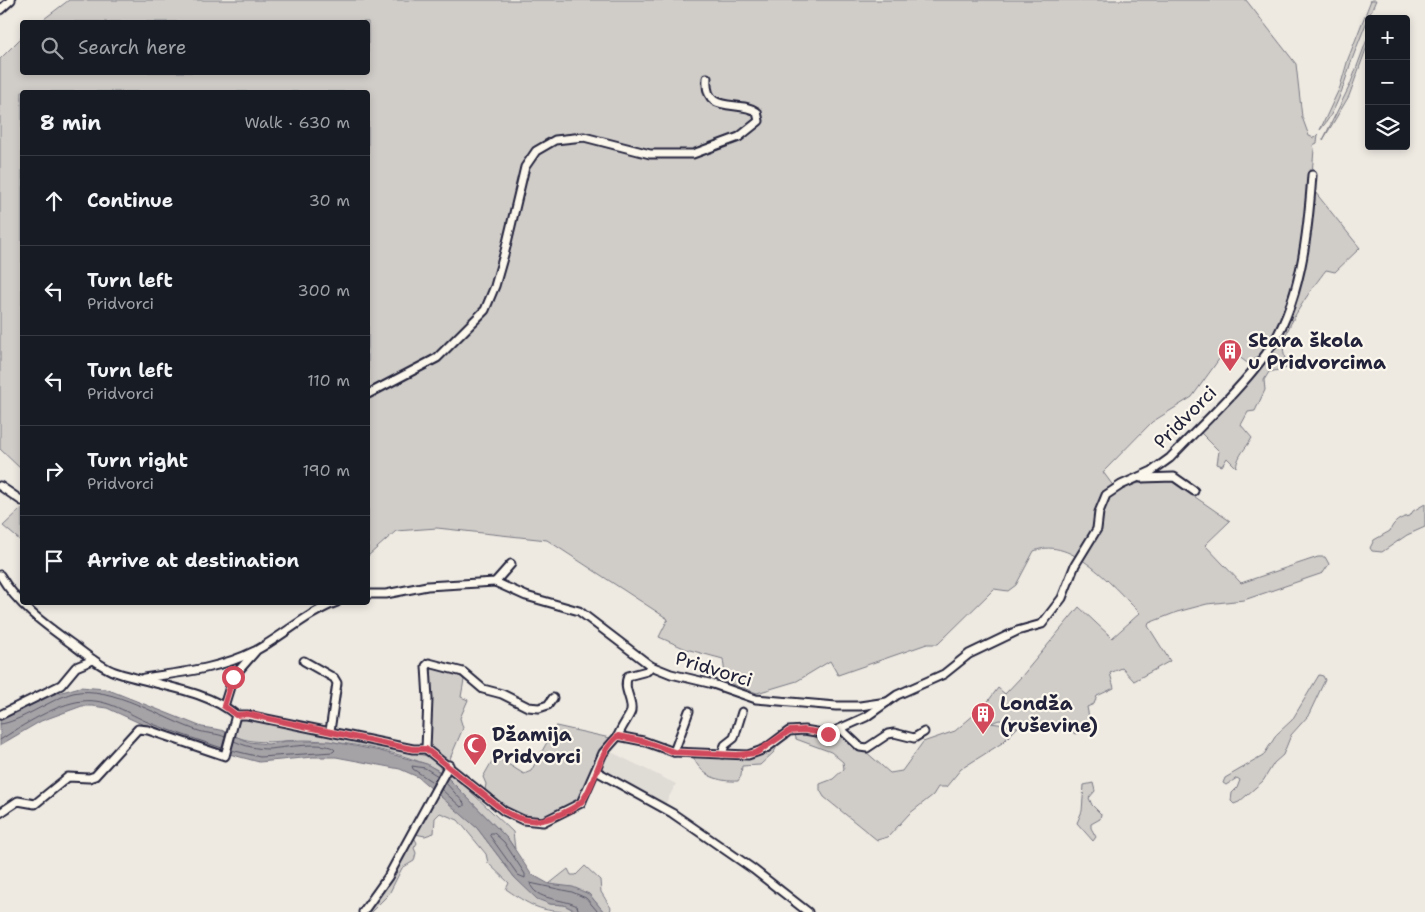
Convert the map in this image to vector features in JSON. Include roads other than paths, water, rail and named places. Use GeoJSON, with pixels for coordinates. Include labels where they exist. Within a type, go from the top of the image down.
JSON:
{"type":"FeatureCollection","features":[{"type":"Feature","properties":{"kind":"street"},"geometry":{"type":"LineString","coordinates":[[0,10],[11,0]]}},
{"type":"Feature","properties":{"kind":"street"},"geometry":{"type":"LineString","coordinates":[[370,393],[437,358],[485,310],[502,260],[525,168],[536,151],[555,140],[584,137],[650,154],[692,154],[739,137],[759,121],[757,112],[751,108],[720,104],[712,98],[706,88],[707,78]]}},
{"type":"Feature","properties":{"kind":"street","name":"Pridvorci"},"geometry":{"type":"LineString","coordinates":[[618,736],[643,741],[674,752],[748,755],[756,753],[789,731],[804,730],[828,734],[866,716],[897,695],[936,679],[969,654],[1017,631],[1042,624],[1062,598],[1075,565],[1097,529],[1099,512],[1106,495],[1170,458],[1254,368],[1272,344],[1301,269],[1307,237],[1312,175]]}},
{"type":"Feature","properties":{"kind":"street","name":"Pridvorci"},"geometry":{"type":"LineString","coordinates":[[1136,479],[1174,477],[1194,491]]}},
{"type":"Feature","properties":{"kind":"street"},"geometry":{"type":"LineString","coordinates":[[0,486],[20,500]]}},
{"type":"Feature","properties":{"kind":"street"},"geometry":{"type":"LineString","coordinates":[[370,594],[386,594],[427,586],[495,582],[511,564]]}},
{"type":"Feature","properties":{"kind":"street"},"geometry":{"type":"LineString","coordinates":[[0,575],[20,602]]}},
{"type":"Feature","properties":{"kind":"street","name":"Pridvorci"},"geometry":{"type":"LineString","coordinates":[[495,582],[526,596],[579,611],[651,666],[756,700],[836,706],[860,706],[888,702]]}},
{"type":"Feature","properties":{"kind":"street"},"geometry":{"type":"LineString","coordinates":[[22,605],[26,610],[93,660],[112,671],[224,706],[236,715],[247,714],[387,744],[413,749],[426,749],[449,765],[504,811],[513,816],[535,822],[555,817],[581,802],[603,753],[618,736],[622,722],[629,716],[631,708],[625,682],[628,676],[647,671],[651,666]]}},
{"type":"Feature","properties":{"kind":"street"},"geometry":{"type":"LineString","coordinates":[[141,679],[212,668],[232,662],[256,650],[318,610],[330,605]]}},
{"type":"Feature","properties":{"kind":"street"},"geometry":{"type":"LineString","coordinates":[[224,706],[233,677],[256,650]]}},
{"type":"Feature","properties":{"kind":"street"},"geometry":{"type":"LineString","coordinates":[[0,715],[61,685],[76,667],[93,660]]}},
{"type":"Feature","properties":{"kind":"street"},"geometry":{"type":"LineString","coordinates":[[304,661],[334,678],[337,683],[330,731]]}},
{"type":"Feature","properties":{"kind":"street"},"geometry":{"type":"LineString","coordinates":[[426,749],[428,699],[426,666],[430,663],[463,672],[483,689],[502,694],[528,707],[540,708],[548,705],[553,698]]}},
{"type":"Feature","properties":{"kind":"street"},"geometry":{"type":"LineString","coordinates":[[674,752],[689,711]]}},
{"type":"Feature","properties":{"kind":"street"},"geometry":{"type":"LineString","coordinates":[[722,754],[725,745],[734,738],[742,712]]}},
{"type":"Feature","properties":{"kind":"street"},"geometry":{"type":"LineString","coordinates":[[0,813],[18,801],[35,804],[68,777],[89,778],[95,776],[138,729],[148,730],[225,756],[236,715]]}},
{"type":"Feature","properties":{"kind":"street"},"geometry":{"type":"LineString","coordinates":[[841,729],[860,747],[867,748],[888,734],[901,734],[914,738],[924,732]]}},
{"type":"Feature","properties":{"kind":"street"},"geometry":{"type":"LineString","coordinates":[[364,912],[388,877],[449,765]]}},
{"type":"Feature","properties":{"kind":"street"},"geometry":{"type":"LineString","coordinates":[[596,771],[672,813],[808,912]]}},
{"type":"Feature","properties":{"kind":"water"},"geometry":{"type":"Polygon","coordinates":[[[80,687],[106,689],[202,727],[221,730],[249,742],[268,744],[286,741],[329,741],[380,751],[427,764],[446,776],[508,839],[531,874],[549,884],[573,887],[589,894],[604,912],[578,912],[564,905],[550,904],[537,899],[515,878],[477,828],[418,777],[400,769],[336,757],[259,762],[218,751],[146,726],[107,708],[92,706],[82,706],[41,721],[0,745],[0,720],[51,695],[80,687]]]}},
{"type":"Feature","properties":{"kind":"place","name":"Stara škola u Pridvorcima"},"geometry":{"type":"Point","coordinates":[1230,372]}},
{"type":"Feature","properties":{"kind":"place","name":"Londža (ruševine)"},"geometry":{"type":"Point","coordinates":[983,735]}},
{"type":"Feature","properties":{"kind":"place","name":"Džamija Pridvorci"},"geometry":{"type":"Point","coordinates":[475,766]}}]}
